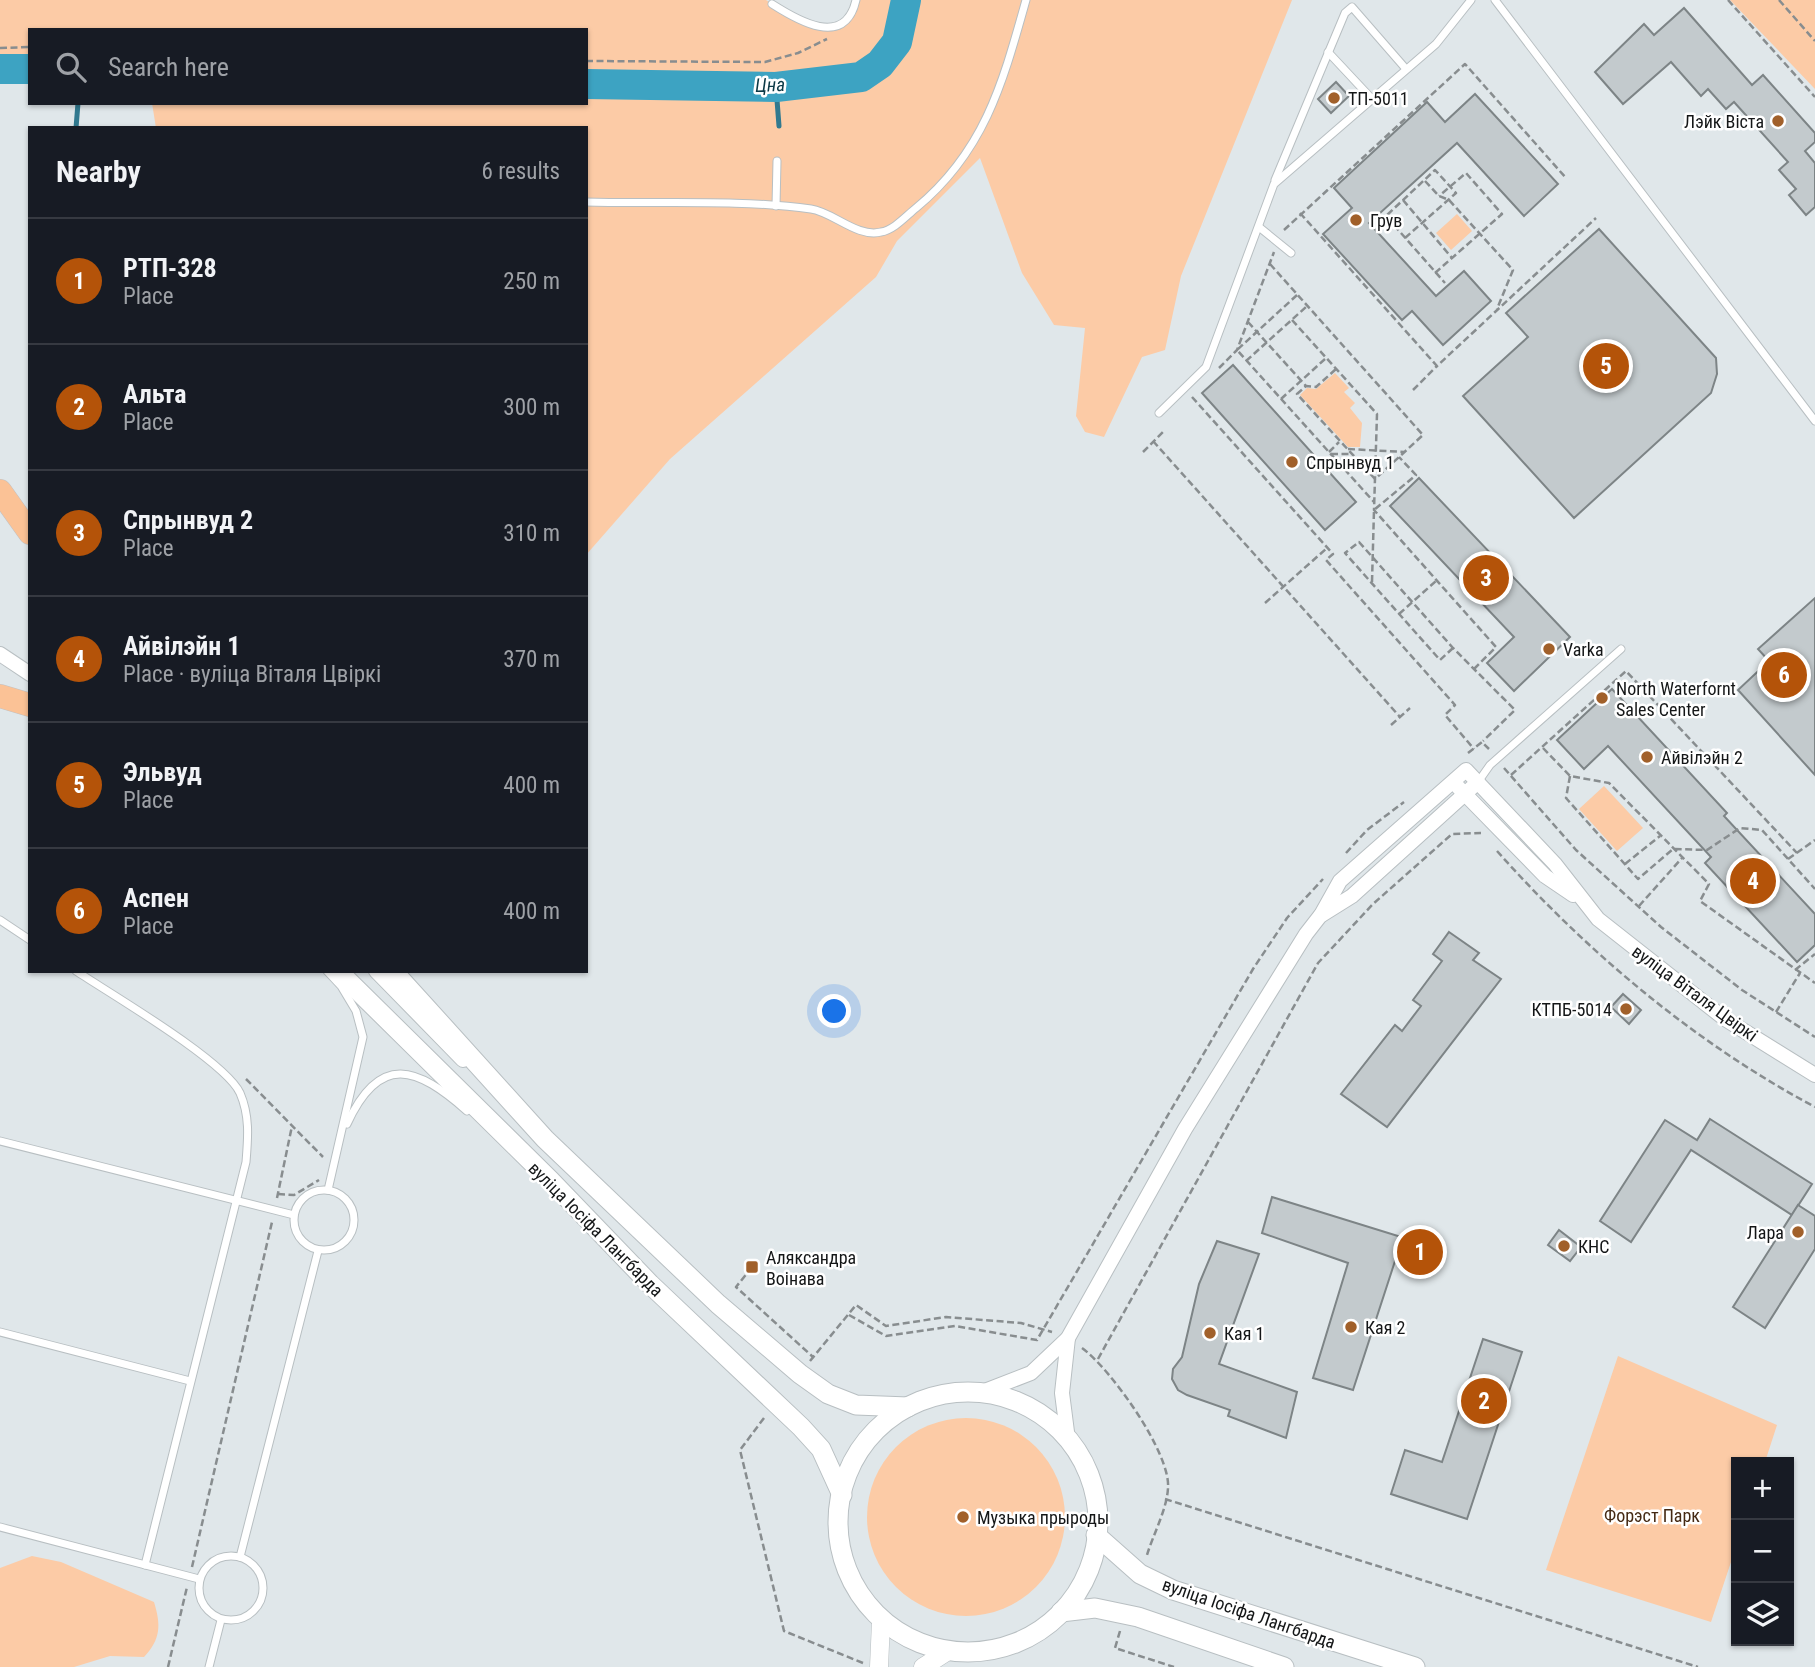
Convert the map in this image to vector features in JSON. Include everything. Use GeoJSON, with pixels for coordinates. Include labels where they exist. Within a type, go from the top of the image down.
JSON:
{"type":"FeatureCollection","features":[{"type":"Feature","properties":{"kind":"highway"},"geometry":{"type":"LineString","coordinates":[[0,491],[28,530]]}},
{"type":"Feature","properties":{"kind":"highway"},"geometry":{"type":"LineString","coordinates":[[0,696],[28,703]]}},
{"type":"Feature","properties":{"kind":"main road","name":"вуліца Іосіфа Лангбарда"},"geometry":{"type":"LineString","coordinates":[[340,973],[650,1284],[801,1427],[821,1449],[842,1495]]}},
{"type":"Feature","properties":{"kind":"main road","name":"вуліца Іосіфа Лангбарда"},"geometry":{"type":"LineString","coordinates":[[395,973],[545,1139],[718,1304],[800,1374],[828,1394],[856,1405],[909,1407]]}},
{"type":"Feature","properties":{"kind":"main road"},"geometry":{"type":"LineString","coordinates":[[982,1392],[1028,1404],[1067,1432],[1079,1447],[1094,1479],[1098,1506],[1096,1535],[1085,1576],[1075,1597],[1062,1612],[1032,1633],[976,1653],[948,1651],[901,1637],[881,1622],[864,1604],[846,1570],[838,1533],[842,1495],[847,1477],[866,1444],[878,1430],[909,1407],[944,1394],[982,1392]]}},
{"type":"Feature","properties":{"kind":"main road","name":"вуліца Іосіфа Лангбарда"},"geometry":{"type":"LineString","coordinates":[[1096,1535],[1140,1574],[1173,1590],[1415,1667]]}},
{"type":"Feature","properties":{"kind":"main road"},"geometry":{"type":"LineString","coordinates":[[1062,1612],[1095,1608],[1126,1615],[1284,1667]]}},
{"type":"Feature","properties":{"kind":"street"},"geometry":{"type":"LineString","coordinates":[[0,654],[28,673]]}},
{"type":"Feature","properties":{"kind":"street"},"geometry":{"type":"LineString","coordinates":[[0,683],[28,703]]}},
{"type":"Feature","properties":{"kind":"street"},"geometry":{"type":"LineString","coordinates":[[982,1392],[1031,1373],[1068,1338],[1252,1018],[1306,934],[1321,916],[1340,881],[1466,770]]}},
{"type":"Feature","properties":{"kind":"street","name":"вуліца Віталя Цвіркі"},"geometry":{"type":"LineString","coordinates":[[1466,770],[1555,864],[1582,902]]}},
{"type":"Feature","properties":{"kind":"street","name":"вуліца Віталя Цвіркі"},"geometry":{"type":"LineString","coordinates":[[1453,781],[1545,876],[1582,902],[1641,954],[1725,1019],[1815,1075]]}},
{"type":"Feature","properties":{"kind":"street"},"geometry":{"type":"LineString","coordinates":[[1321,916],[1352,895],[1478,782]]}},
{"type":"Feature","properties":{"kind":"street"},"geometry":{"type":"LineString","coordinates":[[378,973],[447,1045],[545,1139]]}},
{"type":"Feature","properties":{"kind":"street"},"geometry":{"type":"LineString","coordinates":[[1067,1432],[1062,1393],[1068,1338]]}},
{"type":"Feature","properties":{"kind":"street"},"geometry":{"type":"LineString","coordinates":[[879,1667],[881,1622]]}},
{"type":"Feature","properties":{"kind":"street"},"geometry":{"type":"LineString","coordinates":[[923,1667],[948,1651]]}},
{"type":"Feature","properties":{"kind":"lane"},"geometry":{"type":"LineString","coordinates":[[772,4],[801,23],[817,28],[839,24],[848,17],[856,0]]}},
{"type":"Feature","properties":{"kind":"lane"},"geometry":{"type":"LineString","coordinates":[[588,202],[814,209],[864,231],[880,233],[926,200],[967,153],[1000,91],[1026,0]]}},
{"type":"Feature","properties":{"kind":"lane"},"geometry":{"type":"LineString","coordinates":[[1274,184],[1436,44],[1471,0]]}},
{"type":"Feature","properties":{"kind":"lane"},"geometry":{"type":"LineString","coordinates":[[1495,0],[1815,421]]}},
{"type":"Feature","properties":{"kind":"lane"},"geometry":{"type":"LineString","coordinates":[[1159,413],[1206,367],[1274,184],[1345,13],[1352,7],[1406,69]]}},
{"type":"Feature","properties":{"kind":"lane"},"geometry":{"type":"LineString","coordinates":[[1328,52],[1372,99]]}},
{"type":"Feature","properties":{"kind":"lane"},"geometry":{"type":"LineString","coordinates":[[776,206],[777,161]]}},
{"type":"Feature","properties":{"kind":"lane"},"geometry":{"type":"LineString","coordinates":[[1259,227],[1291,253]]}},
{"type":"Feature","properties":{"kind":"lane"},"geometry":{"type":"LineString","coordinates":[[1478,782],[1490,765],[1621,649]]}},
{"type":"Feature","properties":{"kind":"lane"},"geometry":{"type":"LineString","coordinates":[[1466,770],[1490,765]]}},
{"type":"Feature","properties":{"kind":"lane"},"geometry":{"type":"LineString","coordinates":[[0,920],[28,939]]}},
{"type":"Feature","properties":{"kind":"lane"},"geometry":{"type":"LineString","coordinates":[[79,973],[219,1067],[239,1092],[249,1124],[246,1162],[145,1565]]}},
{"type":"Feature","properties":{"kind":"lane"},"geometry":{"type":"LineString","coordinates":[[328,1189],[363,1037],[355,1011],[341,986],[329,973]]}},
{"type":"Feature","properties":{"kind":"lane"},"geometry":{"type":"LineString","coordinates":[[341,1137],[362,1095],[371,1086],[392,1075],[412,1073],[436,1084],[472,1116],[494,1127]]}},
{"type":"Feature","properties":{"kind":"lane"},"geometry":{"type":"LineString","coordinates":[[0,1141],[294,1215]]}},
{"type":"Feature","properties":{"kind":"lane"},"geometry":{"type":"LineString","coordinates":[[328,1189],[349,1203],[354,1222],[346,1241],[329,1251],[318,1251],[309,1248],[296,1234],[294,1215],[304,1197],[328,1189]]}},
{"type":"Feature","properties":{"kind":"lane"},"geometry":{"type":"LineString","coordinates":[[240,1557],[318,1251]]}},
{"type":"Feature","properties":{"kind":"lane"},"geometry":{"type":"LineString","coordinates":[[0,1332],[190,1381]]}},
{"type":"Feature","properties":{"kind":"lane"},"geometry":{"type":"LineString","coordinates":[[0,1527],[199,1579]]}},
{"type":"Feature","properties":{"kind":"lane"},"geometry":{"type":"LineString","coordinates":[[230,1556],[240,1557],[257,1569],[262,1578],[262,1598],[250,1615],[241,1620],[221,1620],[205,1608],[200,1599],[199,1579],[211,1562],[230,1556]]}},
{"type":"Feature","properties":{"kind":"lane"},"geometry":{"type":"LineString","coordinates":[[209,1667],[221,1620]]}},
{"type":"Feature","properties":{"kind":"path"},"geometry":{"type":"LineString","coordinates":[[1728,0],[1815,97]]}},
{"type":"Feature","properties":{"kind":"path"},"geometry":{"type":"LineString","coordinates":[[1779,0],[1815,41]]}},
{"type":"Feature","properties":{"kind":"path"},"geometry":{"type":"LineString","coordinates":[[588,61],[765,62],[798,53],[830,37],[848,17]]}},
{"type":"Feature","properties":{"kind":"path"},"geometry":{"type":"LineString","coordinates":[[0,48],[28,47]]}},
{"type":"Feature","properties":{"kind":"path"},"geometry":{"type":"LineString","coordinates":[[1237,351],[1269,263],[1286,226],[1465,64],[1566,178]]}},
{"type":"Feature","properties":{"kind":"path"},"geometry":{"type":"LineString","coordinates":[[1405,239],[1456,192],[1436,170],[1385,216],[1405,239],[1445,283]]}},
{"type":"Feature","properties":{"kind":"path"},"geometry":{"type":"LineString","coordinates":[[1436,273],[1502,214],[1466,173],[1439,196]]}},
{"type":"Feature","properties":{"kind":"path"},"geometry":{"type":"LineString","coordinates":[[1424,180],[1439,196],[1449,200],[1513,270],[1496,312]]}},
{"type":"Feature","properties":{"kind":"path"},"geometry":{"type":"LineString","coordinates":[[1403,200],[1452,258]]}},
{"type":"Feature","properties":{"kind":"path"},"geometry":{"type":"LineString","coordinates":[[1300,213],[1437,366]]}},
{"type":"Feature","properties":{"kind":"path"},"geometry":{"type":"LineString","coordinates":[[1413,390],[1596,218]]}},
{"type":"Feature","properties":{"kind":"path"},"geometry":{"type":"LineString","coordinates":[[1269,263],[1423,435],[1375,479]]}},
{"type":"Feature","properties":{"kind":"path"},"geometry":{"type":"LineString","coordinates":[[1218,369],[1297,295]]}},
{"type":"Feature","properties":{"kind":"path"},"geometry":{"type":"LineString","coordinates":[[1246,361],[1307,305]]}},
{"type":"Feature","properties":{"kind":"path"},"geometry":{"type":"LineString","coordinates":[[1292,320],[1377,414],[1372,584]]}},
{"type":"Feature","properties":{"kind":"path"},"geometry":{"type":"LineString","coordinates":[[1248,322],[1306,386],[1316,387],[1336,369]]}},
{"type":"Feature","properties":{"kind":"path"},"geometry":{"type":"LineString","coordinates":[[1237,351],[1374,502]]}},
{"type":"Feature","properties":{"kind":"path"},"geometry":{"type":"LineString","coordinates":[[1281,399],[1326,358]]}},
{"type":"Feature","properties":{"kind":"path"},"geometry":{"type":"LineString","coordinates":[[1306,386],[1297,394],[1375,479]]}},
{"type":"Feature","properties":{"kind":"path"},"geometry":{"type":"LineString","coordinates":[[1191,396],[1333,554],[1326,561],[1455,705],[1445,715],[1474,748]]}},
{"type":"Feature","properties":{"kind":"path"},"geometry":{"type":"LineString","coordinates":[[1143,452],[1164,431]]}},
{"type":"Feature","properties":{"kind":"path"},"geometry":{"type":"LineString","coordinates":[[1153,441],[1400,717]]}},
{"type":"Feature","properties":{"kind":"path"},"geometry":{"type":"LineString","coordinates":[[1330,453],[1341,441]]}},
{"type":"Feature","properties":{"kind":"path"},"geometry":{"type":"LineString","coordinates":[[1348,449],[1404,452]]}},
{"type":"Feature","properties":{"kind":"path"},"geometry":{"type":"LineString","coordinates":[[1330,453],[1352,454]]}},
{"type":"Feature","properties":{"kind":"path"},"geometry":{"type":"LineString","coordinates":[[1374,510],[1416,475],[1399,457]]}},
{"type":"Feature","properties":{"kind":"path"},"geometry":{"type":"LineString","coordinates":[[1374,510],[1496,648],[1474,669]]}},
{"type":"Feature","properties":{"kind":"path"},"geometry":{"type":"LineString","coordinates":[[1453,648],[1440,660],[1345,553],[1359,542],[1453,648],[1515,710],[1482,742]]}},
{"type":"Feature","properties":{"kind":"path"},"geometry":{"type":"LineString","coordinates":[[1265,603],[1327,548]]}},
{"type":"Feature","properties":{"kind":"path"},"geometry":{"type":"LineString","coordinates":[[1399,614],[1436,581]]}},
{"type":"Feature","properties":{"kind":"path"},"geometry":{"type":"LineString","coordinates":[[1511,775],[1626,671],[1797,853]]}},
{"type":"Feature","properties":{"kind":"path"},"geometry":{"type":"LineString","coordinates":[[1391,725],[1410,708]]}},
{"type":"Feature","properties":{"kind":"path"},"geometry":{"type":"LineString","coordinates":[[1542,747],[1570,776],[1609,783],[1709,884],[1700,901],[1815,983]]}},
{"type":"Feature","properties":{"kind":"path"},"geometry":{"type":"LineString","coordinates":[[1570,776],[1566,798],[1638,879],[1673,849],[1707,850],[1740,828],[1762,831],[1815,889]]}},
{"type":"Feature","properties":{"kind":"path"},"geometry":{"type":"LineString","coordinates":[[1098,1359],[1318,963],[1373,904],[1452,834],[1481,833]]}},
{"type":"Feature","properties":{"kind":"path"},"geometry":{"type":"LineString","coordinates":[[1625,864],[1660,836]]}},
{"type":"Feature","properties":{"kind":"path"},"geometry":{"type":"LineString","coordinates":[[1788,859],[1815,840]]}},
{"type":"Feature","properties":{"kind":"path"},"geometry":{"type":"LineString","coordinates":[[1490,843],[1542,901],[1632,983],[1702,1037],[1815,1107]]}},
{"type":"Feature","properties":{"kind":"path"},"geometry":{"type":"LineString","coordinates":[[1639,906],[1682,858]]}},
{"type":"Feature","properties":{"kind":"path"},"geometry":{"type":"LineString","coordinates":[[849,1315],[886,1336],[955,1326],[1037,1340],[1253,969],[1287,918]]}},
{"type":"Feature","properties":{"kind":"path"},"geometry":{"type":"LineString","coordinates":[[1795,970],[1815,954]]}},
{"type":"Feature","properties":{"kind":"path"},"geometry":{"type":"LineString","coordinates":[[1776,1012],[1800,973]]}},
{"type":"Feature","properties":{"kind":"path"},"geometry":{"type":"LineString","coordinates":[[169,1667],[292,1126]]}},
{"type":"Feature","properties":{"kind":"path"},"geometry":{"type":"LineString","coordinates":[[325,1159],[328,1149]]}},
{"type":"Feature","properties":{"kind":"path"},"geometry":{"type":"LineString","coordinates":[[278,1194],[294,1195],[319,1180],[322,1170]]}},
{"type":"Feature","properties":{"kind":"path"},"geometry":{"type":"LineString","coordinates":[[752,1267],[736,1287],[813,1357]]}},
{"type":"Feature","properties":{"kind":"path"},"geometry":{"type":"LineString","coordinates":[[1043,1328],[1068,1338],[1098,1359],[1138,1413],[1166,1471]]}},
{"type":"Feature","properties":{"kind":"path"},"geometry":{"type":"LineString","coordinates":[[1165,1499],[1698,1667]]}},
{"type":"Feature","properties":{"kind":"path"},"geometry":{"type":"LineString","coordinates":[[1115,1648],[1174,1667]]}},
{"type":"Feature","properties":{"kind":"green space"},"geometry":{"type":"Polygon","coordinates":[[[0,0],[766,0],[802,21],[826,26],[837,23],[847,15],[856,0],[1292,0],[1181,276],[1165,350],[1142,357],[1104,437],[1085,432],[1076,416],[1085,328],[1054,325],[1022,273],[980,158],[897,241],[876,277],[670,459],[588,553],[588,126],[156,126],[152,105],[588,105],[588,28],[28,28],[28,69],[0,69],[0,0]]]}},
{"type":"Feature","properties":{"kind":"green space"},"geometry":{"type":"Polygon","coordinates":[[[1730,0],[1815,0],[1815,89],[1730,0]]]}},
{"type":"Feature","properties":{"kind":"green space"},"geometry":{"type":"Polygon","coordinates":[[[1457,214],[1472,231],[1451,250],[1436,233],[1457,214]]]}},
{"type":"Feature","properties":{"kind":"green space"},"geometry":{"type":"Polygon","coordinates":[[[1335,373],[1349,388],[1344,392],[1355,403],[1350,408],[1362,423],[1360,447],[1348,447],[1300,395],[1307,388],[1316,389],[1335,373]]]}},
{"type":"Feature","properties":{"kind":"green space"},"geometry":{"type":"Polygon","coordinates":[[[1604,786],[1643,828],[1617,851],[1579,809],[1604,786]]]}},
{"type":"Feature","properties":{"kind":"green space","name":"Форэст Парк"},"geometry":{"type":"Polygon","coordinates":[[[1618,1356],[1777,1425],[1767,1457],[1731,1457],[1731,1562],[1711,1622],[1546,1570],[1618,1356]]]}},
{"type":"Feature","properties":{"kind":"green space"},"geometry":{"type":"Polygon","coordinates":[[[966,1418],[1004,1425],[1021,1434],[1036,1447],[1049,1462],[1058,1479],[1065,1517],[1058,1555],[1049,1572],[1036,1587],[1021,1600],[1004,1609],[966,1616],[928,1609],[911,1600],[896,1587],[883,1572],[874,1555],[867,1517],[874,1479],[883,1462],[896,1447],[911,1434],[928,1425],[966,1418]]]}},
{"type":"Feature","properties":{"kind":"green space"},"geometry":{"type":"Polygon","coordinates":[[[32,1556],[61,1562],[154,1602],[158,1631],[154,1644],[144,1657],[110,1656],[74,1667],[0,1667],[0,1568],[32,1556]]]}},
{"type":"Feature","properties":{"kind":"building","name":"Лэйк Вiста"},"geometry":{"type":"Polygon","coordinates":[[[1684,8],[1752,85],[1763,75],[1815,133],[1815,142],[1805,151],[1815,163],[1815,207],[1806,215],[1789,195],[1796,189],[1779,170],[1788,162],[1734,102],[1726,109],[1708,89],[1701,96],[1671,62],[1623,104],[1595,72],[1644,24],[1654,35],[1684,8]]]}},
{"type":"Feature","properties":{"kind":"building","name":"ТП-5011"},"geometry":{"type":"Polygon","coordinates":[[[1336,82],[1349,96],[1331,113],[1318,99],[1336,82]]]}},
{"type":"Feature","properties":{"kind":"building","name":"Грув"},"geometry":{"type":"Polygon","coordinates":[[[1475,94],[1558,184],[1524,216],[1457,143],[1369,223],[1436,296],[1464,271],[1491,301],[1443,345],[1412,311],[1402,320],[1323,234],[1352,208],[1334,188],[1427,102],[1445,122],[1475,94]]]}},
{"type":"Feature","properties":{"kind":"building"},"geometry":{"type":"Polygon","coordinates":[[[1599,229],[1716,358],[1717,374],[1711,393],[1574,518],[1463,396],[1528,337],[1506,313],[1599,229]]]}},
{"type":"Feature","properties":{"kind":"building","name":"Спрынвуд 1"},"geometry":{"type":"Polygon","coordinates":[[[1233,365],[1356,502],[1325,530],[1202,393],[1233,365]]]}},
{"type":"Feature","properties":{"kind":"building"},"geometry":{"type":"Polygon","coordinates":[[[1419,478],[1570,637],[1514,691],[1487,663],[1514,637],[1390,506],[1419,478]]]}},
{"type":"Feature","properties":{"kind":"building"},"geometry":{"type":"Polygon","coordinates":[[[1815,598],[1815,775],[1738,690],[1769,661],[1758,649],[1815,598]]]}},
{"type":"Feature","properties":{"kind":"building"},"geometry":{"type":"Polygon","coordinates":[[[1612,689],[1727,813],[1724,816],[1815,914],[1815,945],[1797,962],[1705,863],[1711,857],[1608,746],[1584,769],[1557,740],[1612,689]]]}},
{"type":"Feature","properties":{"kind":"building"},"geometry":{"type":"Polygon","coordinates":[[[1449,932],[1479,953],[1473,960],[1501,979],[1387,1127],[1341,1094],[1395,1025],[1402,1031],[1421,1006],[1413,1000],[1442,961],[1433,954],[1449,932]]]}},
{"type":"Feature","properties":{"kind":"building","name":"КТПБ-5014"},"geometry":{"type":"Polygon","coordinates":[[[1623,994],[1641,1010],[1629,1024],[1611,1007],[1623,994]]]}},
{"type":"Feature","properties":{"kind":"building","name":"Лара"},"geometry":{"type":"Polygon","coordinates":[[[1710,1119],[1812,1184],[1792,1215],[1691,1150],[1631,1242],[1600,1221],[1665,1120],[1697,1140],[1710,1119]]]}},
{"type":"Feature","properties":{"kind":"building","name":"Кая 2"},"geometry":{"type":"Polygon","coordinates":[[[1272,1197],[1414,1241],[1415,1238],[1432,1243],[1425,1266],[1396,1258],[1353,1390],[1313,1378],[1348,1263],[1262,1233],[1272,1197]]]}},
{"type":"Feature","properties":{"kind":"building"},"geometry":{"type":"Polygon","coordinates":[[[1798,1205],[1815,1216],[1815,1249],[1765,1328],[1733,1307],[1798,1205]]]}},
{"type":"Feature","properties":{"kind":"building","name":"КНС"},"geometry":{"type":"Polygon","coordinates":[[[1559,1230],[1581,1247],[1570,1261],[1548,1245],[1559,1230]]]}},
{"type":"Feature","properties":{"kind":"building","name":"Кая 1"},"geometry":{"type":"Polygon","coordinates":[[[1217,1241],[1259,1254],[1219,1364],[1297,1392],[1286,1438],[1228,1416],[1230,1410],[1187,1395],[1178,1390],[1172,1379],[1173,1369],[1182,1357],[1199,1284],[1217,1241]]]}},
{"type":"Feature","properties":{"kind":"building"},"geometry":{"type":"Polygon","coordinates":[[[1483,1339],[1522,1352],[1467,1519],[1391,1494],[1405,1450],[1442,1462],[1483,1339]]]}},
{"type":"Feature","properties":{"kind":"waterway","name":"Цна"},"geometry":{"type":"LineString","coordinates":[[588,84],[776,87],[861,77],[880,64],[897,42],[906,0]]}},
{"type":"Feature","properties":{"kind":"waterway","name":"Цна"},"geometry":{"type":"LineString","coordinates":[[0,69],[28,69]]}},
{"type":"Feature","properties":{"kind":"waterway"},"geometry":{"type":"LineString","coordinates":[[776,87],[779,126]]}},
{"type":"Feature","properties":{"kind":"waterway"},"geometry":{"type":"LineString","coordinates":[[76,126],[78,105]]}},
{"type":"Feature","properties":{"kind":"place","name":"ТП-5011"},"geometry":{"type":"Point","coordinates":[1334,98]}},
{"type":"Feature","properties":{"kind":"place","name":"Лэйк Вiста"},"geometry":{"type":"Point","coordinates":[1778,121]}},
{"type":"Feature","properties":{"kind":"place","name":"Грув"},"geometry":{"type":"Point","coordinates":[1356,220]}},
{"type":"Feature","properties":{"kind":"place","name":"Эльвуд"},"geometry":{"type":"Point","coordinates":[1606,366]}},
{"type":"Feature","properties":{"kind":"place","name":"Спрынвуд 1"},"geometry":{"type":"Point","coordinates":[1292,462]}},
{"type":"Feature","properties":{"kind":"place","name":"Спрынвуд 2"},"geometry":{"type":"Point","coordinates":[1486,578]}},
{"type":"Feature","properties":{"kind":"place","name":"Varka"},"geometry":{"type":"Point","coordinates":[1549,649]}},
{"type":"Feature","properties":{"kind":"place","name":"Аспен"},"geometry":{"type":"Point","coordinates":[1784,675]}},
{"type":"Feature","properties":{"kind":"place","name":"North Waterfornt Sales Center"},"geometry":{"type":"Point","coordinates":[1602,698]}},
{"type":"Feature","properties":{"kind":"place","name":"Айвілэйн 2"},"geometry":{"type":"Point","coordinates":[1647,757]}},
{"type":"Feature","properties":{"kind":"place","name":"Айвілэйн 1"},"geometry":{"type":"Point","coordinates":[1753,881]}},
{"type":"Feature","properties":{"kind":"place","name":"КТПБ-5014"},"geometry":{"type":"Point","coordinates":[1626,1009]}},
{"type":"Feature","properties":{"kind":"place","name":"Лара"},"geometry":{"type":"Point","coordinates":[1798,1232]}},
{"type":"Feature","properties":{"kind":"place","name":"КНС"},"geometry":{"type":"Point","coordinates":[1564,1246]}},
{"type":"Feature","properties":{"kind":"place","name":"РТП-328"},"geometry":{"type":"Point","coordinates":[1420,1252]}},
{"type":"Feature","properties":{"kind":"place","name":"Аляксандра Воінава"},"geometry":{"type":"Point","coordinates":[752,1267]}},
{"type":"Feature","properties":{"kind":"place","name":"Кая 2"},"geometry":{"type":"Point","coordinates":[1351,1327]}},
{"type":"Feature","properties":{"kind":"place","name":"Кая 1"},"geometry":{"type":"Point","coordinates":[1210,1333]}},
{"type":"Feature","properties":{"kind":"place","name":"Альта"},"geometry":{"type":"Point","coordinates":[1484,1401]}},
{"type":"Feature","properties":{"kind":"place","name":"Музыка прыроды"},"geometry":{"type":"Point","coordinates":[963,1517]}}]}
